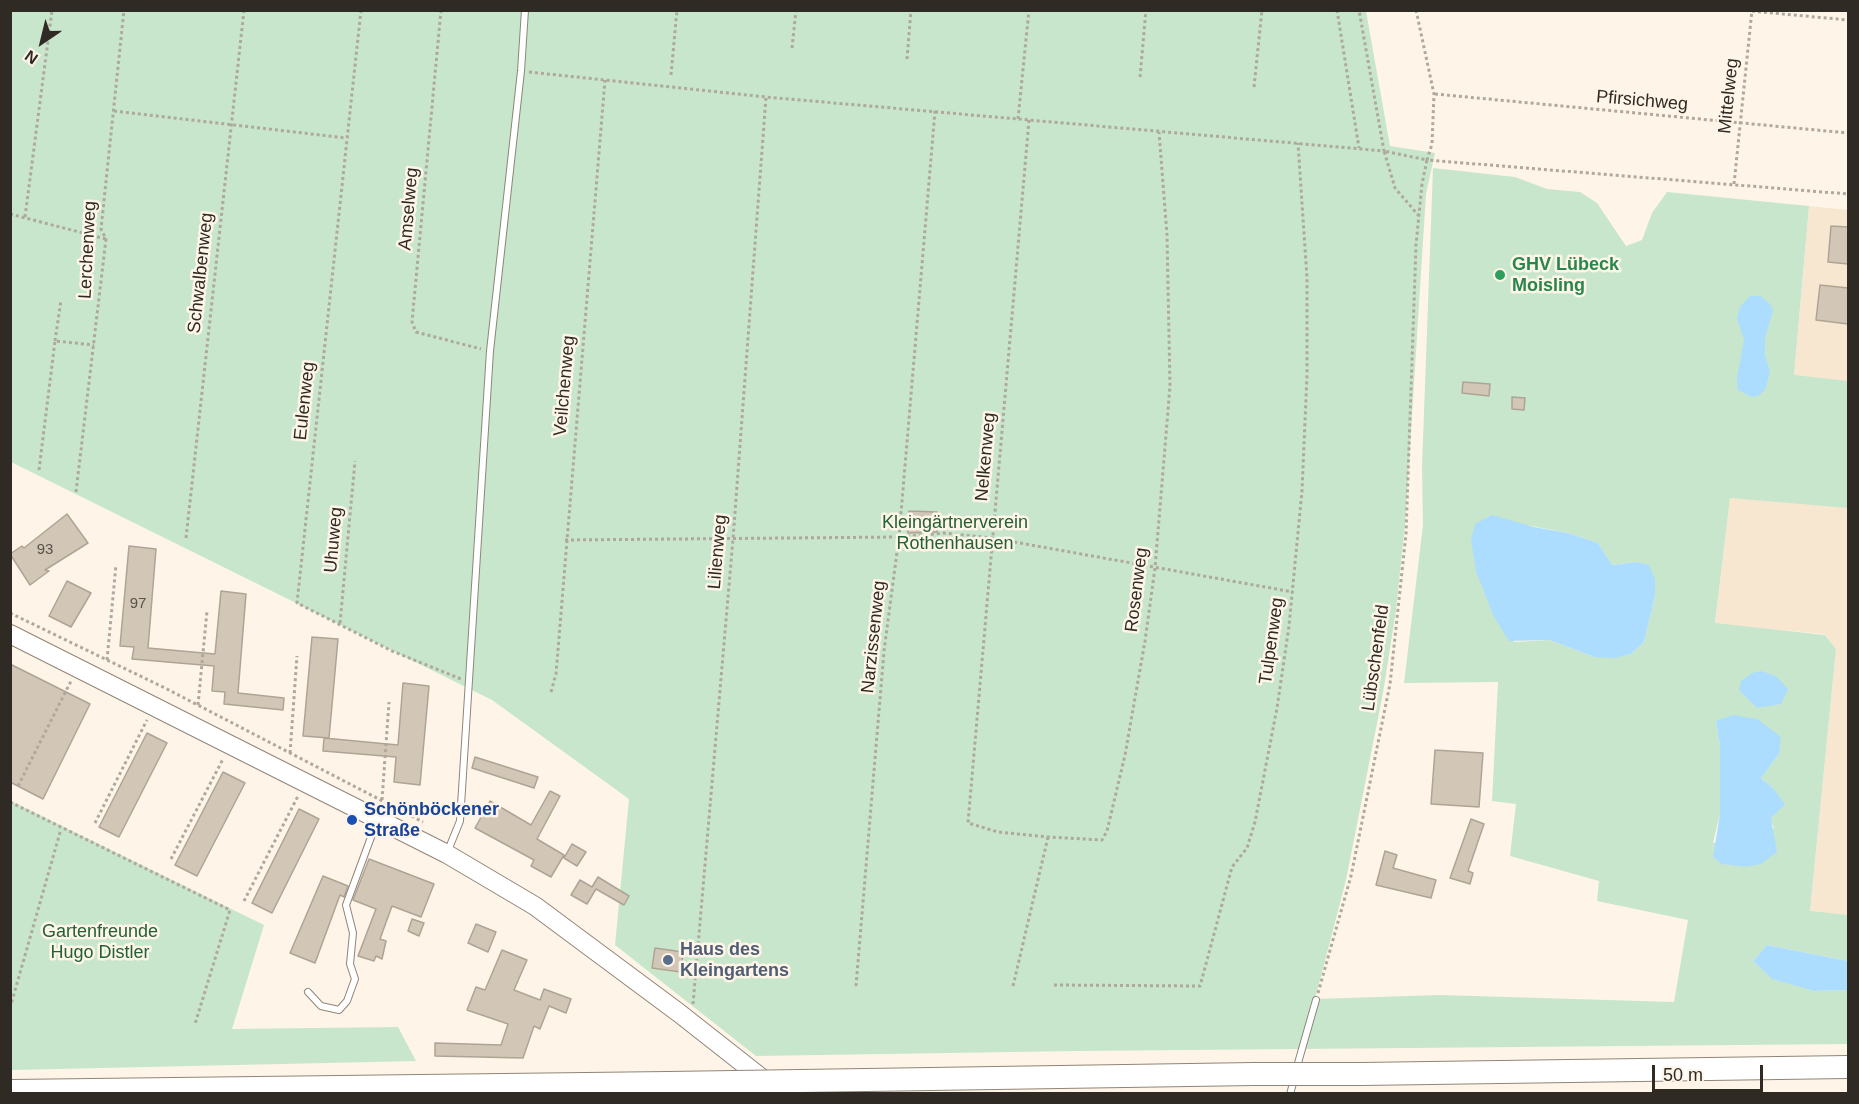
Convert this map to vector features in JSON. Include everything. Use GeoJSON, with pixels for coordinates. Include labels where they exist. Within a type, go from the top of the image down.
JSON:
{"type":"FeatureCollection","features":[{"type":"Feature","properties":{"kind":"highway"},"geometry":{"type":"LineString","coordinates":[[10,1091],[1848,1067]]}},
{"type":"Feature","properties":{"kind":"main road"},"geometry":{"type":"LineString","coordinates":[[10,634],[380,809],[447,854],[534,906],[679,1013],[782,1094]]}},
{"type":"Feature","properties":{"kind":"lane"},"geometry":{"type":"LineString","coordinates":[[447,854],[460,821],[471,682],[490,351],[521,71],[525,10]]}},
{"type":"Feature","properties":{"kind":"lane"},"geometry":{"type":"LineString","coordinates":[[308,992],[321,1006],[339,1010],[346,1001],[355,979],[350,963],[352,933],[346,905],[380,809]]}},
{"type":"Feature","properties":{"kind":"lane"},"geometry":{"type":"LineString","coordinates":[[1290,1094],[1316,1000]]}},
{"type":"Feature","properties":{"kind":"path"},"geometry":{"type":"LineString","coordinates":[[24,217],[52,10]]}},
{"type":"Feature","properties":{"kind":"path","name":"Lerchenweg"},"geometry":{"type":"LineString","coordinates":[[76,492],[106,239],[101,229],[124,10]]}},
{"type":"Feature","properties":{"kind":"path","name":"Schwalbenweg"},"geometry":{"type":"LineString","coordinates":[[186,538],[244,10]]}},
{"type":"Feature","properties":{"kind":"path","name":"Eulenweg"},"geometry":{"type":"LineString","coordinates":[[361,10],[297,603],[392,651],[471,682]]}},
{"type":"Feature","properties":{"kind":"path","name":"Amselweg"},"geometry":{"type":"LineString","coordinates":[[441,10],[412,322],[416,332],[490,351]]}},
{"type":"Feature","properties":{"kind":"path"},"geometry":{"type":"LineString","coordinates":[[671,75],[677,10]]}},
{"type":"Feature","properties":{"kind":"path"},"geometry":{"type":"LineString","coordinates":[[792,48],[796,10]]}},
{"type":"Feature","properties":{"kind":"path"},"geometry":{"type":"LineString","coordinates":[[907,59],[911,10]]}},
{"type":"Feature","properties":{"kind":"path"},"geometry":{"type":"LineString","coordinates":[[1018,119],[1029,10]]}},
{"type":"Feature","properties":{"kind":"path"},"geometry":{"type":"LineString","coordinates":[[1140,77],[1146,10]]}},
{"type":"Feature","properties":{"kind":"path"},"geometry":{"type":"LineString","coordinates":[[1254,87],[1262,10]]}},
{"type":"Feature","properties":{"kind":"path"},"geometry":{"type":"LineString","coordinates":[[1337,10],[1359,148]]}},
{"type":"Feature","properties":{"kind":"path"},"geometry":{"type":"LineString","coordinates":[[1359,10],[1384,151],[1395,188],[1419,216]]}},
{"type":"Feature","properties":{"kind":"path","name":"Lübschenfeld"},"geometry":{"type":"LineString","coordinates":[[1316,1000],[1351,876],[1390,684],[1406,534],[1419,216],[1427,160],[1432,144],[1434,94],[1416,10]]}},
{"type":"Feature","properties":{"kind":"path"},"geometry":{"type":"LineString","coordinates":[[1740,10],[1848,20]]}},
{"type":"Feature","properties":{"kind":"path","name":"Mittelweg"},"geometry":{"type":"LineString","coordinates":[[1734,184],[1752,11]]}},
{"type":"Feature","properties":{"kind":"path"},"geometry":{"type":"LineString","coordinates":[[521,71],[766,97],[1359,148],[1427,160],[1848,194]]}},
{"type":"Feature","properties":{"kind":"path","name":"Veilchenweg"},"geometry":{"type":"LineString","coordinates":[[551,692],[556,674],[565,540],[605,80]]}},
{"type":"Feature","properties":{"kind":"path","name":"Pfirsichweg"},"geometry":{"type":"LineString","coordinates":[[1434,94],[1848,133]]}},
{"type":"Feature","properties":{"kind":"path","name":"Lilienweg"},"geometry":{"type":"LineString","coordinates":[[690,1009],[694,1000],[733,539],[766,97]]}},
{"type":"Feature","properties":{"kind":"path"},"geometry":{"type":"LineString","coordinates":[[114,111],[346,138]]}},
{"type":"Feature","properties":{"kind":"path","name":"Narzissenweg"},"geometry":{"type":"LineString","coordinates":[[856,987],[884,651],[899,537],[935,111]]}},
{"type":"Feature","properties":{"kind":"path","name":"Nelkenweg"},"geometry":{"type":"LineString","coordinates":[[1029,120],[968,823],[998,832],[1048,837]]}},
{"type":"Feature","properties":{"kind":"path","name":"Rosenweg"},"geometry":{"type":"LineString","coordinates":[[1048,837],[1102,840],[1107,831],[1137,689],[1155,568],[1170,375],[1167,235],[1159,132]]}},
{"type":"Feature","properties":{"kind":"path","name":"Tulpenweg"},"geometry":{"type":"LineString","coordinates":[[1053,985],[1200,986],[1232,867],[1247,848],[1255,822],[1277,708],[1293,592],[1302,491],[1307,375],[1307,278],[1298,143]]}},
{"type":"Feature","properties":{"kind":"path"},"geometry":{"type":"LineString","coordinates":[[10,214],[106,239]]}},
{"type":"Feature","properties":{"kind":"path"},"geometry":{"type":"LineString","coordinates":[[39,470],[61,300]]}},
{"type":"Feature","properties":{"kind":"path"},"geometry":{"type":"LineString","coordinates":[[56,341],[94,345]]}},
{"type":"Feature","properties":{"kind":"path","name":"Uhuweg"},"geometry":{"type":"LineString","coordinates":[[340,623],[355,461]]}},
{"type":"Feature","properties":{"kind":"path"},"geometry":{"type":"LineString","coordinates":[[565,540],[899,537],[944,533],[992,538],[1293,592]]}},
{"type":"Feature","properties":{"kind":"path"},"geometry":{"type":"LineString","coordinates":[[107,660],[116,565]]}},
{"type":"Feature","properties":{"kind":"path"},"geometry":{"type":"LineString","coordinates":[[198,705],[207,611]]}},
{"type":"Feature","properties":{"kind":"path"},"geometry":{"type":"LineString","coordinates":[[10,613],[290,753],[380,809],[429,826]]}},
{"type":"Feature","properties":{"kind":"path"},"geometry":{"type":"LineString","coordinates":[[290,753],[297,656]]}},
{"type":"Feature","properties":{"kind":"path"},"geometry":{"type":"LineString","coordinates":[[18,786],[73,677]]}},
{"type":"Feature","properties":{"kind":"path"},"geometry":{"type":"LineString","coordinates":[[380,809],[389,702]]}},
{"type":"Feature","properties":{"kind":"path"},"geometry":{"type":"LineString","coordinates":[[95,823],[149,715]]}},
{"type":"Feature","properties":{"kind":"path"},"geometry":{"type":"LineString","coordinates":[[171,859],[226,754]]}},
{"type":"Feature","properties":{"kind":"path"},"geometry":{"type":"LineString","coordinates":[[244,901],[300,791]]}},
{"type":"Feature","properties":{"kind":"path"},"geometry":{"type":"LineString","coordinates":[[10,802],[61,830],[230,910],[195,1024]]}},
{"type":"Feature","properties":{"kind":"path"},"geometry":{"type":"LineString","coordinates":[[10,1008],[61,830]]}},
{"type":"Feature","properties":{"kind":"path"},"geometry":{"type":"LineString","coordinates":[[1013,986],[1048,837]]}},
{"type":"Feature","properties":{"kind":"shaded area"},"geometry":{"type":"Polygon","coordinates":[[[1809,206],[1848,210],[1848,915],[1810,912],[1836,649],[1825,634],[1715,624],[1730,498],[1783,501],[1809,206]]]}},
{"type":"Feature","properties":{"kind":"green space","name":"Kleingärtnerverein Rothenhausen"},"geometry":{"type":"Polygon","coordinates":[[[10,11],[1366,11],[1390,146],[1435,153],[1426,194],[1405,525],[1396,610],[1383,693],[1346,880],[1315,999],[1440,995],[1674,1002],[1688,920],[1597,901],[1599,881],[1510,856],[1516,804],[1492,801],[1498,682],[1404,683],[1423,525],[1422,467],[1433,168],[1515,177],[1547,189],[1580,192],[1597,203],[1626,246],[1642,240],[1652,213],[1667,192],[1809,206],[1794,375],[1848,381],[1848,508],[1730,498],[1715,623],[1825,635],[1836,649],[1810,911],[1848,915],[1848,961],[1767,945],[1753,961],[1773,979],[1814,991],[1848,990],[1848,1044],[756,1056],[615,945],[629,799],[492,700],[11,462],[10,11]],[[1516,523],[1514,642],[1550,640],[1594,657],[1631,654],[1644,642],[1655,596],[1636,562],[1612,565],[1598,543],[1568,533],[1516,523]],[[1716,721],[1720,746],[1720,814],[1713,843],[1774,828],[1770,818],[1772,787],[1761,778],[1779,754],[1716,721]]]}},
{"type":"Feature","properties":{"kind":"green space","name":"Gartenfreunde Hugo Distler"},"geometry":{"type":"Polygon","coordinates":[[[11,801],[264,925],[232,1029],[398,1027],[416,1061],[11,1070],[11,801]]]}},
{"type":"Feature","properties":{"kind":"water"},"geometry":{"type":"Polygon","coordinates":[[[1750,296],[1760,296],[1769,303],[1773,310],[1765,338],[1765,355],[1770,372],[1765,390],[1758,396],[1751,397],[1738,390],[1737,377],[1744,340],[1737,318],[1740,307],[1750,296]]]}},
{"type":"Feature","properties":{"kind":"water"},"geometry":{"type":"Polygon","coordinates":[[[1492,515],[1534,527],[1568,533],[1598,543],[1612,565],[1636,562],[1649,565],[1655,579],[1655,596],[1644,642],[1631,654],[1615,658],[1594,657],[1550,640],[1509,641],[1493,615],[1476,571],[1471,540],[1475,524],[1492,515]]]}},
{"type":"Feature","properties":{"kind":"water"},"geometry":{"type":"Polygon","coordinates":[[[1761,671],[1776,676],[1788,689],[1781,704],[1757,708],[1739,690],[1741,681],[1752,673],[1761,671]]]}},
{"type":"Feature","properties":{"kind":"water"},"geometry":{"type":"Polygon","coordinates":[[[1733,715],[1757,719],[1781,737],[1779,754],[1761,778],[1772,787],[1785,804],[1771,818],[1777,852],[1761,864],[1746,867],[1722,864],[1713,857],[1720,814],[1720,746],[1716,721],[1733,715]]]}},
{"type":"Feature","properties":{"kind":"water"},"geometry":{"type":"Polygon","coordinates":[[[1767,945],[1848,961],[1848,990],[1814,991],[1772,979],[1753,961],[1767,945]]]}},
{"type":"Feature","properties":{"kind":"building"},"geometry":{"type":"Polygon","coordinates":[[[1831,226],[1848,227],[1848,264],[1828,262],[1831,226]]]}},
{"type":"Feature","properties":{"kind":"building"},"geometry":{"type":"Polygon","coordinates":[[[1820,285],[1848,288],[1848,324],[1816,320],[1820,285]]]}},
{"type":"Feature","properties":{"kind":"building"},"geometry":{"type":"Polygon","coordinates":[[[1463,382],[1490,384],[1489,396],[1462,393],[1463,382]]]}},
{"type":"Feature","properties":{"kind":"building"},"geometry":{"type":"Polygon","coordinates":[[[1512,397],[1525,398],[1524,410],[1512,409],[1512,397]]]}},
{"type":"Feature","properties":{"kind":"building"},"geometry":{"type":"Polygon","coordinates":[[[909,511],[937,512],[937,532],[908,533],[909,511]]]}},
{"type":"Feature","properties":{"kind":"building"},"geometry":{"type":"Polygon","coordinates":[[[67,514],[88,543],[45,570],[49,571],[30,585],[10,554],[22,546],[24,548],[67,514]]]}},
{"type":"Feature","properties":{"kind":"building"},"geometry":{"type":"Polygon","coordinates":[[[129,546],[156,549],[148,648],[215,654],[221,591],[246,594],[238,693],[284,698],[283,710],[224,704],[225,692],[212,691],[214,666],[132,659],[134,647],[120,646],[129,546]]]}},
{"type":"Feature","properties":{"kind":"building"},"geometry":{"type":"Polygon","coordinates":[[[67,581],[91,593],[71,627],[49,616],[67,581]]]}},
{"type":"Feature","properties":{"kind":"building"},"geometry":{"type":"Polygon","coordinates":[[[312,637],[338,639],[329,738],[303,736],[312,637]]]}},
{"type":"Feature","properties":{"kind":"building"},"geometry":{"type":"Polygon","coordinates":[[[10,664],[90,704],[43,799],[10,782],[10,664]]]}},
{"type":"Feature","properties":{"kind":"building"},"geometry":{"type":"Polygon","coordinates":[[[403,683],[429,686],[420,785],[394,782],[396,757],[323,751],[324,738],[398,745],[403,683]]]}},
{"type":"Feature","properties":{"kind":"building"},"geometry":{"type":"Polygon","coordinates":[[[147,733],[167,743],[119,837],[99,827],[147,733]]]}},
{"type":"Feature","properties":{"kind":"building"},"geometry":{"type":"Polygon","coordinates":[[[1435,750],[1483,753],[1479,807],[1431,804],[1435,750]]]}},
{"type":"Feature","properties":{"kind":"building"},"geometry":{"type":"Polygon","coordinates":[[[475,757],[538,777],[534,788],[472,768],[475,757]]]}},
{"type":"Feature","properties":{"kind":"building"},"geometry":{"type":"Polygon","coordinates":[[[223,772],[245,783],[197,876],[175,865],[223,772]]]}},
{"type":"Feature","properties":{"kind":"building"},"geometry":{"type":"Polygon","coordinates":[[[550,791],[560,796],[537,839],[564,855],[551,877],[531,866],[534,860],[475,828],[490,801],[531,825],[550,791]]]}},
{"type":"Feature","properties":{"kind":"building"},"geometry":{"type":"Polygon","coordinates":[[[299,809],[319,819],[272,913],[252,903],[299,809]]]}},
{"type":"Feature","properties":{"kind":"building"},"geometry":{"type":"Polygon","coordinates":[[[1471,819],[1484,824],[1468,871],[1473,873],[1470,884],[1450,878],[1471,819]]]}},
{"type":"Feature","properties":{"kind":"building"},"geometry":{"type":"Polygon","coordinates":[[[572,844],[586,852],[577,866],[564,858],[572,844]]]}},
{"type":"Feature","properties":{"kind":"building"},"geometry":{"type":"Polygon","coordinates":[[[1385,851],[1397,855],[1393,868],[1436,880],[1431,898],[1376,885],[1385,851]]]}},
{"type":"Feature","properties":{"kind":"building"},"geometry":{"type":"Polygon","coordinates":[[[369,859],[434,884],[421,917],[392,906],[380,939],[386,941],[382,959],[376,956],[374,961],[358,956],[376,909],[353,900],[369,859]]]}},
{"type":"Feature","properties":{"kind":"building"},"geometry":{"type":"Polygon","coordinates":[[[323,876],[348,886],[344,897],[340,895],[315,963],[290,953],[323,876]]]}},
{"type":"Feature","properties":{"kind":"building"},"geometry":{"type":"Polygon","coordinates":[[[598,877],[629,896],[624,905],[596,889],[587,904],[571,895],[580,880],[592,887],[598,877]]]}},
{"type":"Feature","properties":{"kind":"building"},"geometry":{"type":"Polygon","coordinates":[[[412,919],[424,923],[419,936],[408,931],[412,919]]]}},
{"type":"Feature","properties":{"kind":"building"},"geometry":{"type":"Polygon","coordinates":[[[476,924],[496,932],[488,952],[468,943],[476,924]]]}},
{"type":"Feature","properties":{"kind":"building","name":"Haus des Kleingartens"},"geometry":{"type":"Polygon","coordinates":[[[655,948],[683,952],[681,972],[652,968],[655,948]]]}},
{"type":"Feature","properties":{"kind":"building"},"geometry":{"type":"Polygon","coordinates":[[[502,950],[527,960],[514,990],[540,1000],[544,989],[571,999],[566,1013],[549,1006],[540,1029],[534,1026],[523,1058],[435,1056],[435,1043],[501,1045],[508,1024],[467,1010],[476,987],[485,990],[502,950]]]}},
{"type":"Feature","properties":{"kind":"place","name":"GHV Lübeck Moisling"},"geometry":{"type":"Point","coordinates":[1500,275]}},
{"type":"Feature","properties":{"kind":"place","name":"Schönböckener Straße"},"geometry":{"type":"Point","coordinates":[352,820]}},
{"type":"Feature","properties":{"kind":"place","name":"Haus des Kleingartens"},"geometry":{"type":"Point","coordinates":[668,960]}}]}
